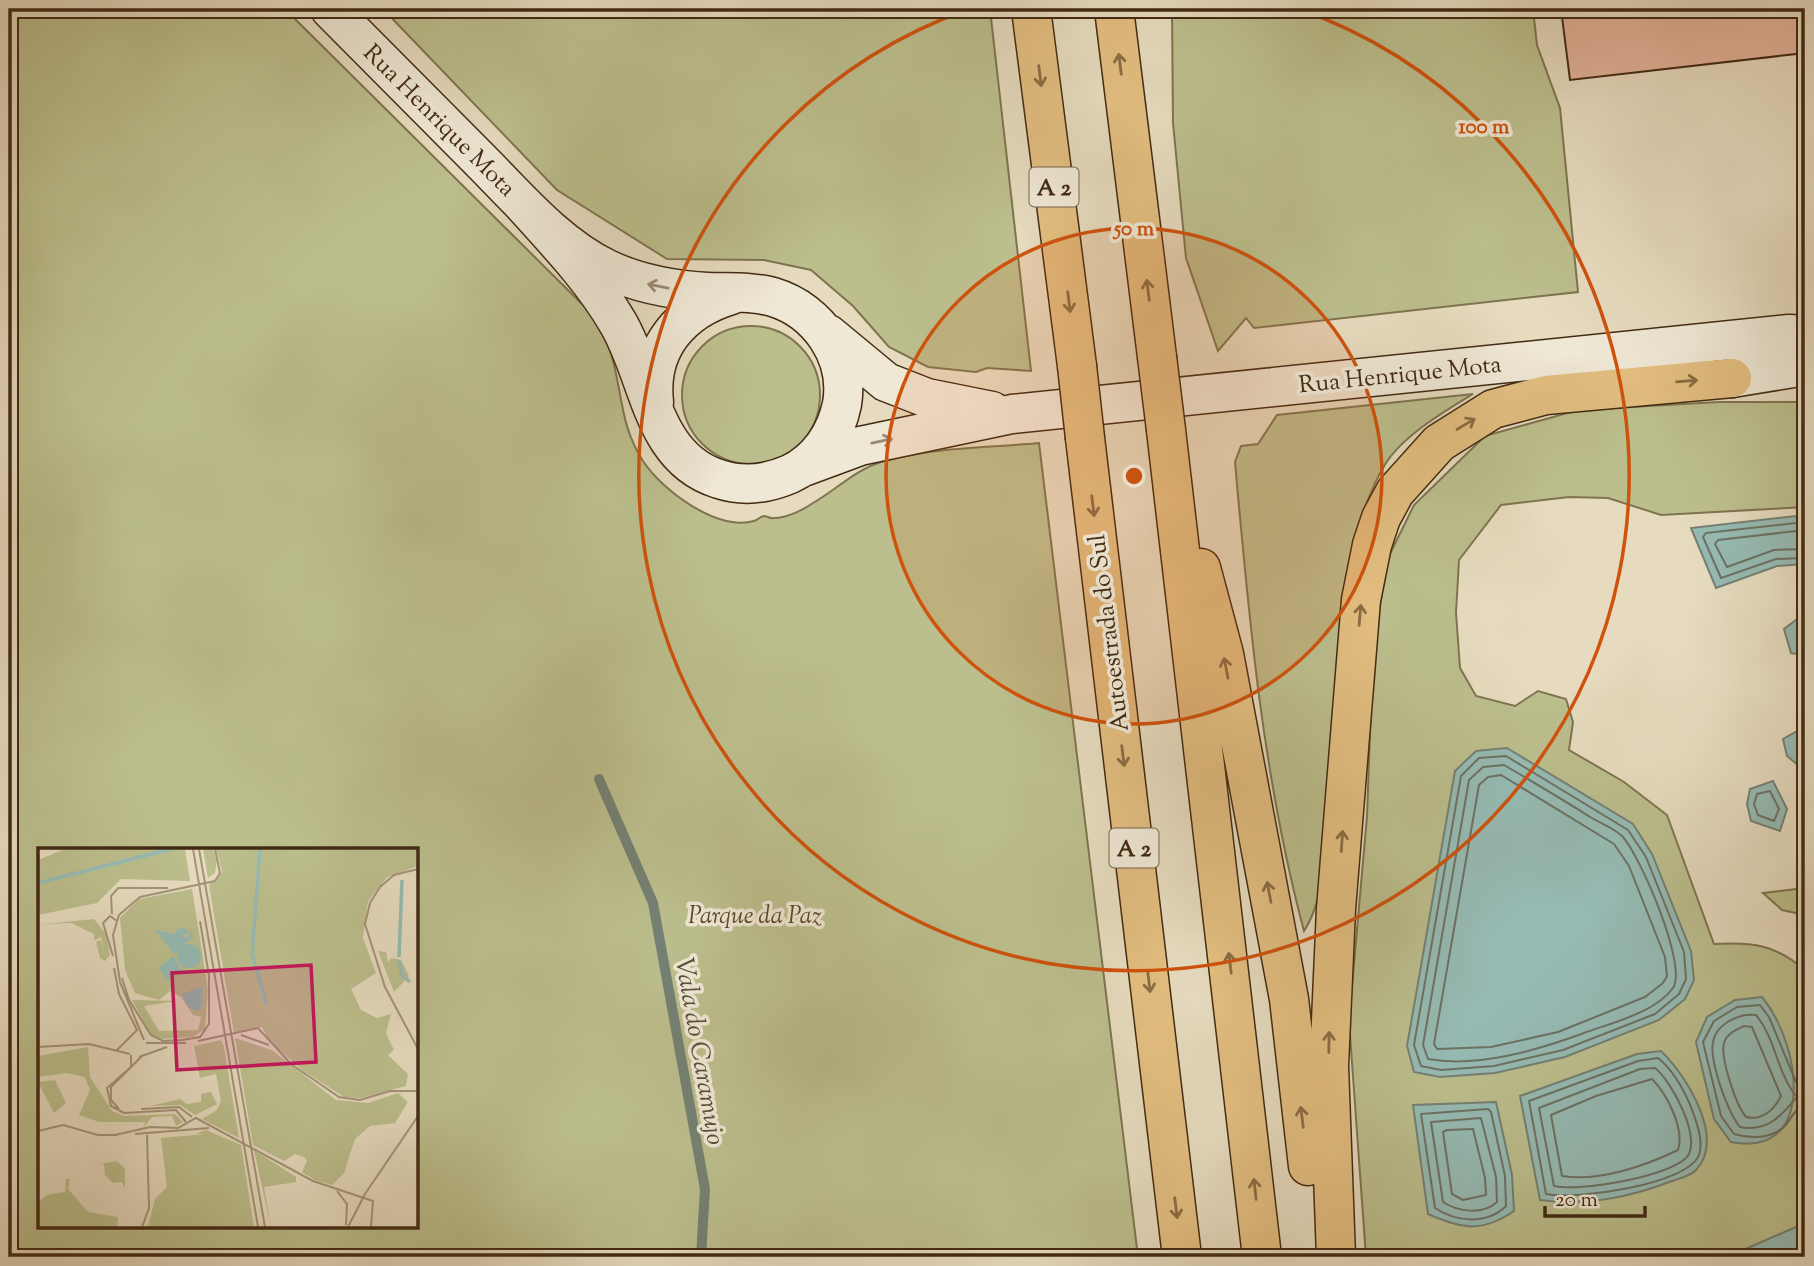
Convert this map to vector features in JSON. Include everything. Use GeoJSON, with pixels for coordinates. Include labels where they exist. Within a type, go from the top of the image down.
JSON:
{"type":"FeatureCollection","features":[{"type":"Feature","properties":{"kind":"highway","name":"Autoestrada do Sul"},"geometry":{"type":"LineString","coordinates":[[1031,9],[1077,366],[1182,1257]]}},
{"type":"Feature","properties":{"kind":"highway"},"geometry":{"type":"LineString","coordinates":[[1114,9],[1262,1257]]}},
{"type":"Feature","properties":{"kind":"highway"},"geometry":{"type":"LineString","coordinates":[[1336,1257],[1329,1111],[1332,980],[1361,600],[1372,545],[1381,518],[1395,492],[1438,443],[1493,409],[1546,395],[1732,378]]}},
{"type":"Feature","properties":{"kind":"highway"},"geometry":{"type":"LineString","coordinates":[[1172,486],[1211,600],[1224,654],[1289,999],[1321,1257]]}},
{"type":"Feature","properties":{"kind":"street","name":"Rua Henrique Mota"},"geometry":{"type":"LineString","coordinates":[[330,9],[520,201]]}},
{"type":"Feature","properties":{"kind":"street"},"geometry":{"type":"LineString","coordinates":[[520,201],[587,257],[625,276],[676,289],[751,294],[790,303],[821,328],[832,344],[842,378],[840,415],[823,448],[795,472],[761,483],[743,484],[709,476],[674,449],[654,409],[626,337],[608,307],[520,201]]}},
{"type":"Feature","properties":{"kind":"street"},"geometry":{"type":"LineString","coordinates":[[654,409],[654,371],[668,336],[696,309],[732,295],[751,294]]}},
{"type":"Feature","properties":{"kind":"street","name":"Rua Henrique Mota"},"geometry":{"type":"LineString","coordinates":[[821,328],[886,382],[928,398],[1012,414]]}},
{"type":"Feature","properties":{"kind":"street","name":"Rua Henrique Mota"},"geometry":{"type":"LineString","coordinates":[[795,472],[860,446],[1012,414],[1801,341]]}},
{"type":"Feature","properties":{"kind":"street"},"geometry":{"type":"LineString","coordinates":[[1732,378],[1801,341]]}},
{"type":"Feature","properties":{"kind":"street"},"geometry":{"type":"LineString","coordinates":[[1732,378],[1805,380]]}},
{"type":"Feature","properties":{"kind":"green space","name":"Parque da Paz"},"geometry":{"type":"Polygon","coordinates":[[[9,9],[285,9],[587,309],[609,347],[626,423],[643,461],[676,495],[707,514],[739,522],[754,521],[764,516],[784,517],[805,508],[854,475],[881,462],[939,451],[1039,443],[1138,1257],[9,1257],[9,9]]]}},
{"type":"Feature","properties":{"kind":"green space"},"geometry":{"type":"Polygon","coordinates":[[[383,9],[990,9],[1031,371],[987,368],[976,372],[928,367],[889,347],[853,306],[811,270],[764,260],[667,259],[557,190],[383,9]]]}},
{"type":"Feature","properties":{"kind":"green space"},"geometry":{"type":"Polygon","coordinates":[[[1172,9],[1533,9],[1537,45],[1560,108],[1578,292],[1254,328],[1246,318],[1218,351],[1186,258],[1173,123],[1172,9]]]}},
{"type":"Feature","properties":{"kind":"green space"},"geometry":{"type":"Polygon","coordinates":[[[751,326],[777,331],[800,346],[815,369],[820,395],[815,421],[800,444],[777,459],[751,464],[725,459],[702,444],[687,421],[682,395],[687,369],[702,346],[725,331],[751,326]]]}},
{"type":"Feature","properties":{"kind":"green space"},"geometry":{"type":"Polygon","coordinates":[[[1473,394],[1426,424],[1394,453],[1369,497],[1356,538],[1341,629],[1326,855],[1321,888],[1304,931],[1278,815],[1259,698],[1235,462],[1241,446],[1258,444],[1277,415],[1473,394]]]}},
{"type":"Feature","properties":{"kind":"green space"},"geometry":{"type":"Polygon","coordinates":[[[1719,402],[1805,402],[1805,507],[1661,515],[1608,498],[1569,497],[1501,505],[1459,560],[1456,613],[1460,668],[1476,696],[1515,706],[1538,691],[1566,699],[1573,722],[1569,750],[1624,782],[1667,815],[1714,944],[1762,946],[1794,961],[1805,970],[1805,1257],[1366,1257],[1349,1021],[1367,816],[1373,651],[1387,560],[1414,505],[1485,436],[1578,410],[1719,402]]]}},
{"type":"Feature","properties":{"kind":"green space"},"geometry":{"type":"Polygon","coordinates":[[[1805,888],[1805,915],[1782,910],[1763,893],[1805,888]]]}},
{"type":"Feature","properties":{"kind":"water"},"geometry":{"type":"Polygon","coordinates":[[[1805,515],[1805,564],[1777,566],[1716,588],[1691,528],[1805,515]]]}},
{"type":"Feature","properties":{"kind":"water"},"geometry":{"type":"Polygon","coordinates":[[[1800,617],[1805,617],[1805,655],[1791,653],[1784,629],[1800,617]]]}},
{"type":"Feature","properties":{"kind":"water"},"geometry":{"type":"Polygon","coordinates":[[[1799,730],[1805,730],[1805,766],[1799,766],[1787,756],[1783,739],[1799,730]]]}},
{"type":"Feature","properties":{"kind":"water"},"geometry":{"type":"Polygon","coordinates":[[[1507,748],[1633,824],[1652,854],[1691,951],[1694,980],[1685,999],[1659,1020],[1565,1057],[1495,1073],[1440,1077],[1414,1072],[1407,1046],[1455,771],[1476,751],[1507,748]]]}},
{"type":"Feature","properties":{"kind":"water"},"geometry":{"type":"Polygon","coordinates":[[[1773,781],[1787,809],[1780,831],[1751,821],[1747,804],[1750,789],[1773,781]]]}},
{"type":"Feature","properties":{"kind":"water"},"geometry":{"type":"Polygon","coordinates":[[[1762,997],[1787,1044],[1793,1070],[1793,1095],[1788,1117],[1777,1134],[1758,1143],[1731,1142],[1714,1119],[1696,1042],[1707,1017],[1735,1000],[1762,997]]]}},
{"type":"Feature","properties":{"kind":"water"},"geometry":{"type":"Polygon","coordinates":[[[1661,1051],[1691,1091],[1705,1125],[1707,1141],[1704,1157],[1696,1170],[1685,1177],[1623,1196],[1574,1202],[1540,1200],[1520,1096],[1637,1054],[1661,1051]]]}},
{"type":"Feature","properties":{"kind":"water"},"geometry":{"type":"Polygon","coordinates":[[[1496,1102],[1512,1175],[1514,1211],[1482,1226],[1451,1223],[1428,1214],[1413,1105],[1496,1102]]]}},
{"type":"Feature","properties":{"kind":"water"},"geometry":{"type":"Polygon","coordinates":[[[1805,1223],[1805,1257],[1727,1257],[1734,1254],[1805,1223]]]}},
{"type":"Feature","properties":{"kind":"building"},"geometry":{"type":"Polygon","coordinates":[[[1561,9],[1805,9],[1805,53],[1570,80],[1561,9]]]}},
{"type":"Feature","properties":{"kind":"waterway","name":"Vala do Caramujo"},"geometry":{"type":"LineString","coordinates":[[599,779],[653,903],[705,1189],[701,1257]]}}]}
